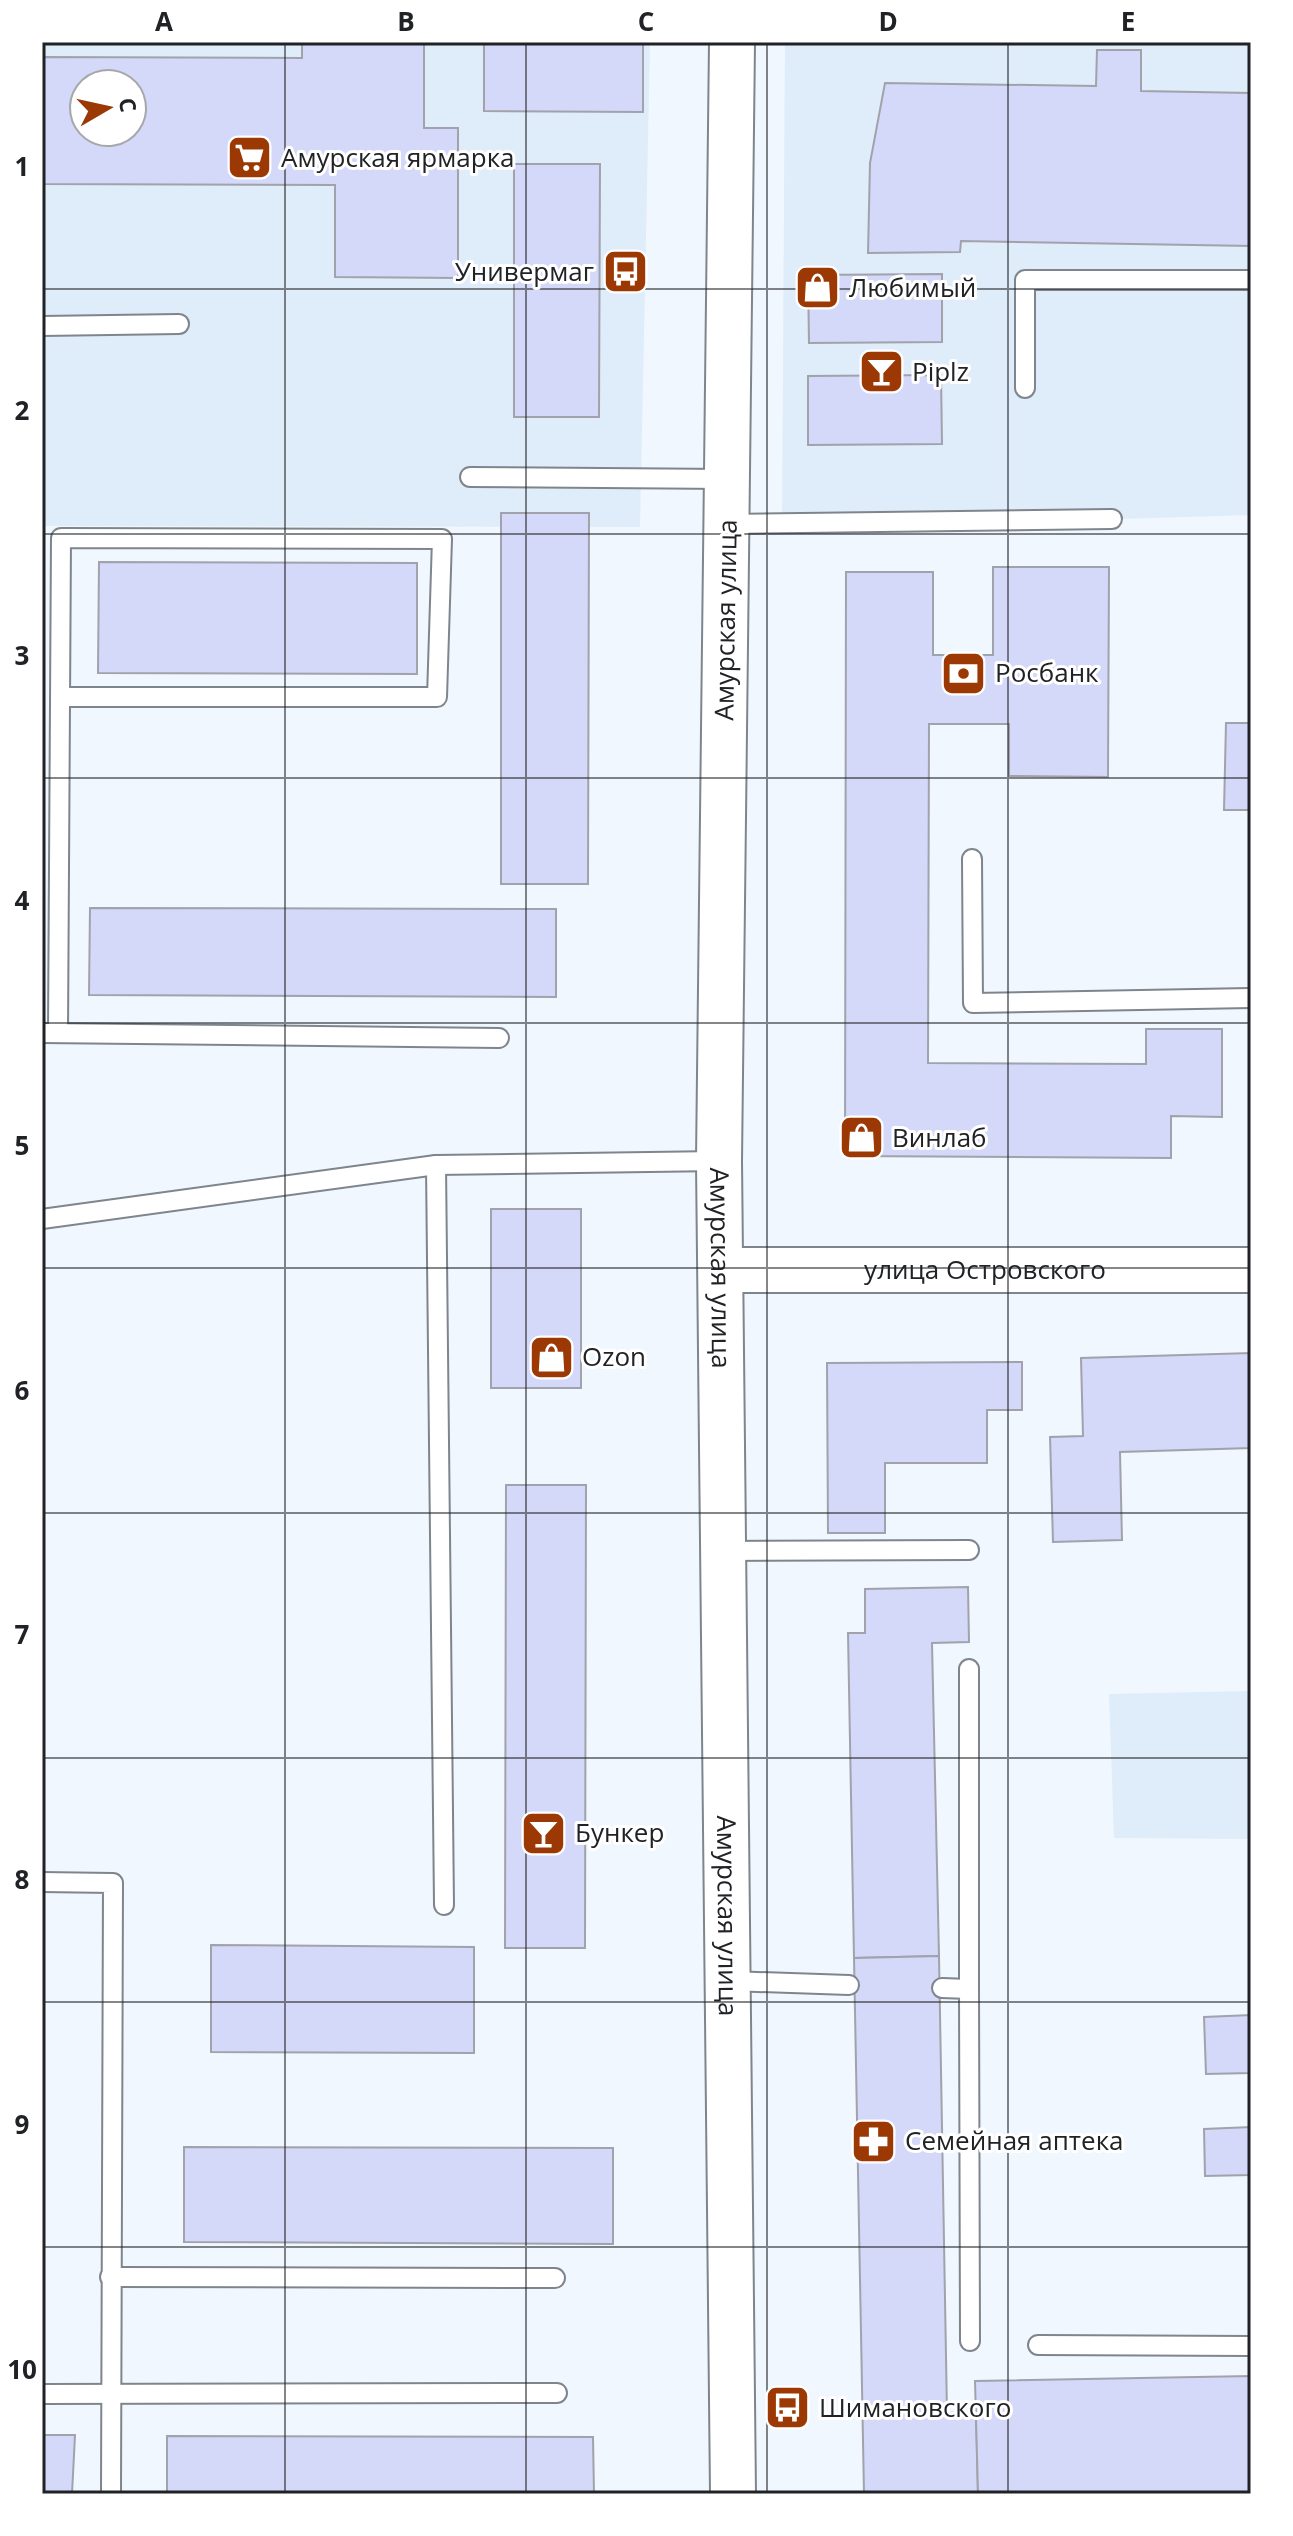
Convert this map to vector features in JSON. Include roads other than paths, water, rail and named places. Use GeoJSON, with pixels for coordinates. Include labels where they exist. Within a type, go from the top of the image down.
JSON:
{"type":"FeatureCollection","features":[{"type":"Feature","properties":{"kind":"street","name":"Амурская улица"},"geometry":{"type":"LineString","coordinates":[[732,42],[719,1161],[733,2494]]}},
{"type":"Feature","properties":{"kind":"street","name":"улица Островского"},"geometry":{"type":"LineString","coordinates":[[721,1270],[1251,1270]]}},
{"type":"Feature","properties":{"kind":"lane"},"geometry":{"type":"LineString","coordinates":[[1025,388],[1025,280],[1251,280]]}},
{"type":"Feature","properties":{"kind":"lane"},"geometry":{"type":"LineString","coordinates":[[42,326],[179,324]]}},
{"type":"Feature","properties":{"kind":"lane"},"geometry":{"type":"LineString","coordinates":[[470,477],[728,479]]}},
{"type":"Feature","properties":{"kind":"lane"},"geometry":{"type":"LineString","coordinates":[[728,524],[1112,519]]}},
{"type":"Feature","properties":{"kind":"lane"},"geometry":{"type":"LineString","coordinates":[[60,697],[437,697],[442,539],[61,538],[60,697],[50,850],[50,1033],[499,1038]]}},
{"type":"Feature","properties":{"kind":"lane"},"geometry":{"type":"LineString","coordinates":[[972,859],[973,1003],[1251,998]]}},
{"type":"Feature","properties":{"kind":"lane"},"geometry":{"type":"LineString","coordinates":[[42,1219],[436,1165],[719,1161]]}},
{"type":"Feature","properties":{"kind":"lane"},"geometry":{"type":"LineString","coordinates":[[436,1165],[444,1905]]}},
{"type":"Feature","properties":{"kind":"lane"},"geometry":{"type":"LineString","coordinates":[[725,1551],[969,1550]]}},
{"type":"Feature","properties":{"kind":"lane"},"geometry":{"type":"LineString","coordinates":[[969,1669],[970,2341]]}},
{"type":"Feature","properties":{"kind":"lane"},"geometry":{"type":"LineString","coordinates":[[42,1882],[113,1883],[111,2494]]}},
{"type":"Feature","properties":{"kind":"lane"},"geometry":{"type":"LineString","coordinates":[[730,1981],[849,1985]]}},
{"type":"Feature","properties":{"kind":"lane"},"geometry":{"type":"LineString","coordinates":[[942,1988],[969,1989]]}},
{"type":"Feature","properties":{"kind":"lane"},"geometry":{"type":"LineString","coordinates":[[110,2277],[555,2278]]}},
{"type":"Feature","properties":{"kind":"lane"},"geometry":{"type":"LineString","coordinates":[[1038,2345],[1251,2346]]}},
{"type":"Feature","properties":{"kind":"lane"},"geometry":{"type":"LineString","coordinates":[[42,2394],[557,2393]]}},
{"type":"Feature","properties":{"kind":"place","name":"Амурская ярмарка"},"geometry":{"type":"Point","coordinates":[250,158]}},
{"type":"Feature","properties":{"kind":"place","name":"Универмаг"},"geometry":{"type":"Point","coordinates":[625,272]}},
{"type":"Feature","properties":{"kind":"place","name":"Любимый"},"geometry":{"type":"Point","coordinates":[818,288]}},
{"type":"Feature","properties":{"kind":"place","name":"Piplz"},"geometry":{"type":"Point","coordinates":[881,372]}},
{"type":"Feature","properties":{"kind":"place","name":"Росбанк"},"geometry":{"type":"Point","coordinates":[964,673]}},
{"type":"Feature","properties":{"kind":"place","name":"Винлаб"},"geometry":{"type":"Point","coordinates":[861,1138]}},
{"type":"Feature","properties":{"kind":"place","name":"Ozon"},"geometry":{"type":"Point","coordinates":[551,1357]}},
{"type":"Feature","properties":{"kind":"place","name":"Бункер"},"geometry":{"type":"Point","coordinates":[544,1833]}},
{"type":"Feature","properties":{"kind":"place","name":"Семейная аптека"},"geometry":{"type":"Point","coordinates":[874,2141]}},
{"type":"Feature","properties":{"kind":"place","name":"Шимановского"},"geometry":{"type":"Point","coordinates":[788,2408]}}]}
